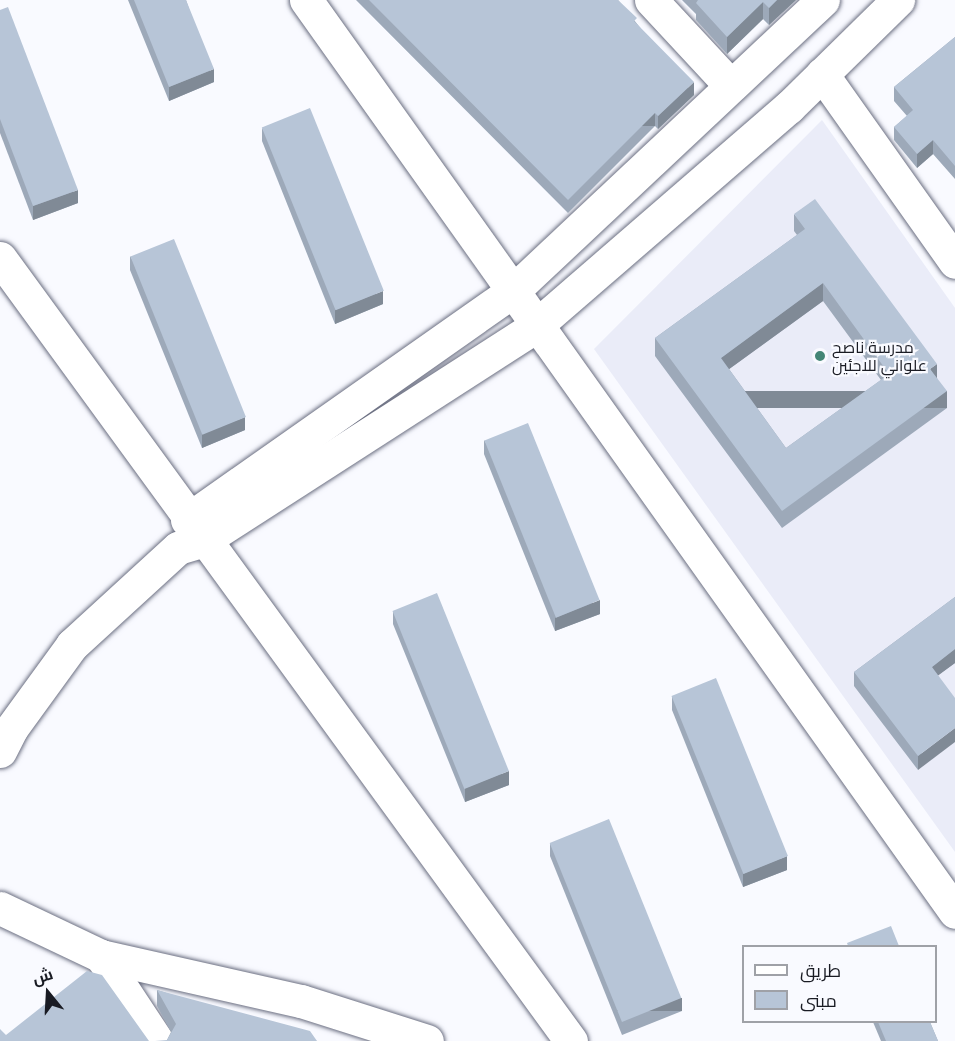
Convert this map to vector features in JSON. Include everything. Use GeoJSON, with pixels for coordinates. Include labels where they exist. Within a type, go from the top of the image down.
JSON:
{"type":"FeatureCollection","features":[{"type":"Feature","properties":{"kind":"main road"},"geometry":{"type":"LineString","coordinates":[[306,0],[955,912]]}},
{"type":"Feature","properties":{"kind":"main road"},"geometry":{"type":"LineString","coordinates":[[651,0],[731,86]]}},
{"type":"Feature","properties":{"kind":"main road"},"geometry":{"type":"LineString","coordinates":[[0,751],[11,729],[72,645],[190,536],[513,291],[823,0]]}},
{"type":"Feature","properties":{"kind":"main road"},"geometry":{"type":"LineString","coordinates":[[190,536],[537,325],[822,74],[898,0]]}},
{"type":"Feature","properties":{"kind":"main road"},"geometry":{"type":"LineString","coordinates":[[822,74],[952,254]]}},
{"type":"Feature","properties":{"kind":"main road"},"geometry":{"type":"LineString","coordinates":[[0,258],[190,536],[572,1041]]}},
{"type":"Feature","properties":{"kind":"main road"},"geometry":{"type":"LineString","coordinates":[[0,909],[101,956],[301,1001],[427,1041]]}},
{"type":"Feature","properties":{"kind":"main road"},"geometry":{"type":"LineString","coordinates":[[101,956],[157,1041]]}},
{"type":"Feature","properties":{"kind":"shaded area"},"geometry":{"type":"Polygon","coordinates":[[[822,120],[955,308],[955,852],[594,349],[822,120]]]}},
{"type":"Feature","properties":{"kind":"building"},"geometry":{"type":"Polygon","coordinates":[[[134,0],[186,0],[214,69],[169,87],[134,0]]]}},
{"type":"Feature","properties":{"kind":"building"},"geometry":{"type":"Polygon","coordinates":[[[369,0],[618,0],[637,18],[634,21],[694,82],[658,116],[655,113],[568,200],[369,0]]]}},
{"type":"Feature","properties":{"kind":"building"},"geometry":{"type":"Polygon","coordinates":[[[698,0],[777,0],[769,8],[763,2],[727,37],[696,3],[698,0]]]}},
{"type":"Feature","properties":{"kind":"building"},"geometry":{"type":"Polygon","coordinates":[[[8,7],[78,190],[33,206],[0,119],[0,10],[8,7]]]}},
{"type":"Feature","properties":{"kind":"building"},"geometry":{"type":"Polygon","coordinates":[[[955,37],[955,166],[933,140],[917,154],[894,127],[913,110],[894,87],[955,37]]]}},
{"type":"Feature","properties":{"kind":"building"},"geometry":{"type":"Polygon","coordinates":[[[310,108],[384,291],[336,310],[262,127],[310,108]]]}},
{"type":"Feature","properties":{"kind":"building"},"geometry":{"type":"Polygon","coordinates":[[[815,199],[937,364],[930,369],[947,391],[782,511],[655,338],[805,229],[794,214],[815,199]],[[823,283],[721,358],[786,448],[889,374],[823,283]]]}},
{"type":"Feature","properties":{"kind":"building"},"geometry":{"type":"Polygon","coordinates":[[[174,239],[246,417],[202,435],[130,257],[174,239]]]}},
{"type":"Feature","properties":{"kind":"building"},"geometry":{"type":"Polygon","coordinates":[[[528,423],[600,600],[556,618],[484,441],[528,423]]]}},
{"type":"Feature","properties":{"kind":"building"},"geometry":{"type":"Polygon","coordinates":[[[437,593],[509,771],[464,789],[392,611],[437,593]]]}},
{"type":"Feature","properties":{"kind":"building"},"geometry":{"type":"Polygon","coordinates":[[[955,597],[955,649],[932,667],[955,698],[955,728],[918,756],[854,672],[955,597]]]}},
{"type":"Feature","properties":{"kind":"building"},"geometry":{"type":"Polygon","coordinates":[[[716,678],[788,856],[743,874],[671,696],[716,678]]]}},
{"type":"Feature","properties":{"kind":"building"},"geometry":{"type":"Polygon","coordinates":[[[609,819],[681,998],[622,1022],[550,843],[609,819]]]}},
{"type":"Feature","properties":{"kind":"building"},"geometry":{"type":"Polygon","coordinates":[[[891,926],[899,945],[848,945],[847,943],[891,926]]]}},
{"type":"Feature","properties":{"kind":"building"},"geometry":{"type":"Polygon","coordinates":[[[87,971],[102,975],[149,1041],[0,1041],[0,1029],[6,1035],[87,971]]]}},
{"type":"Feature","properties":{"kind":"building"},"geometry":{"type":"Polygon","coordinates":[[[157,990],[310,1031],[317,1041],[155,1041],[167,1040],[176,1024],[157,990]]]}},
{"type":"Feature","properties":{"kind":"building"},"geometry":{"type":"Polygon","coordinates":[[[878,1023],[930,1023],[938,1041],[886,1041],[878,1023]]]}},
{"type":"Feature","properties":{"kind":"place","name":"مدرسة ناصح علواني للاجئين"},"geometry":{"type":"Point","coordinates":[820,356]}}]}
